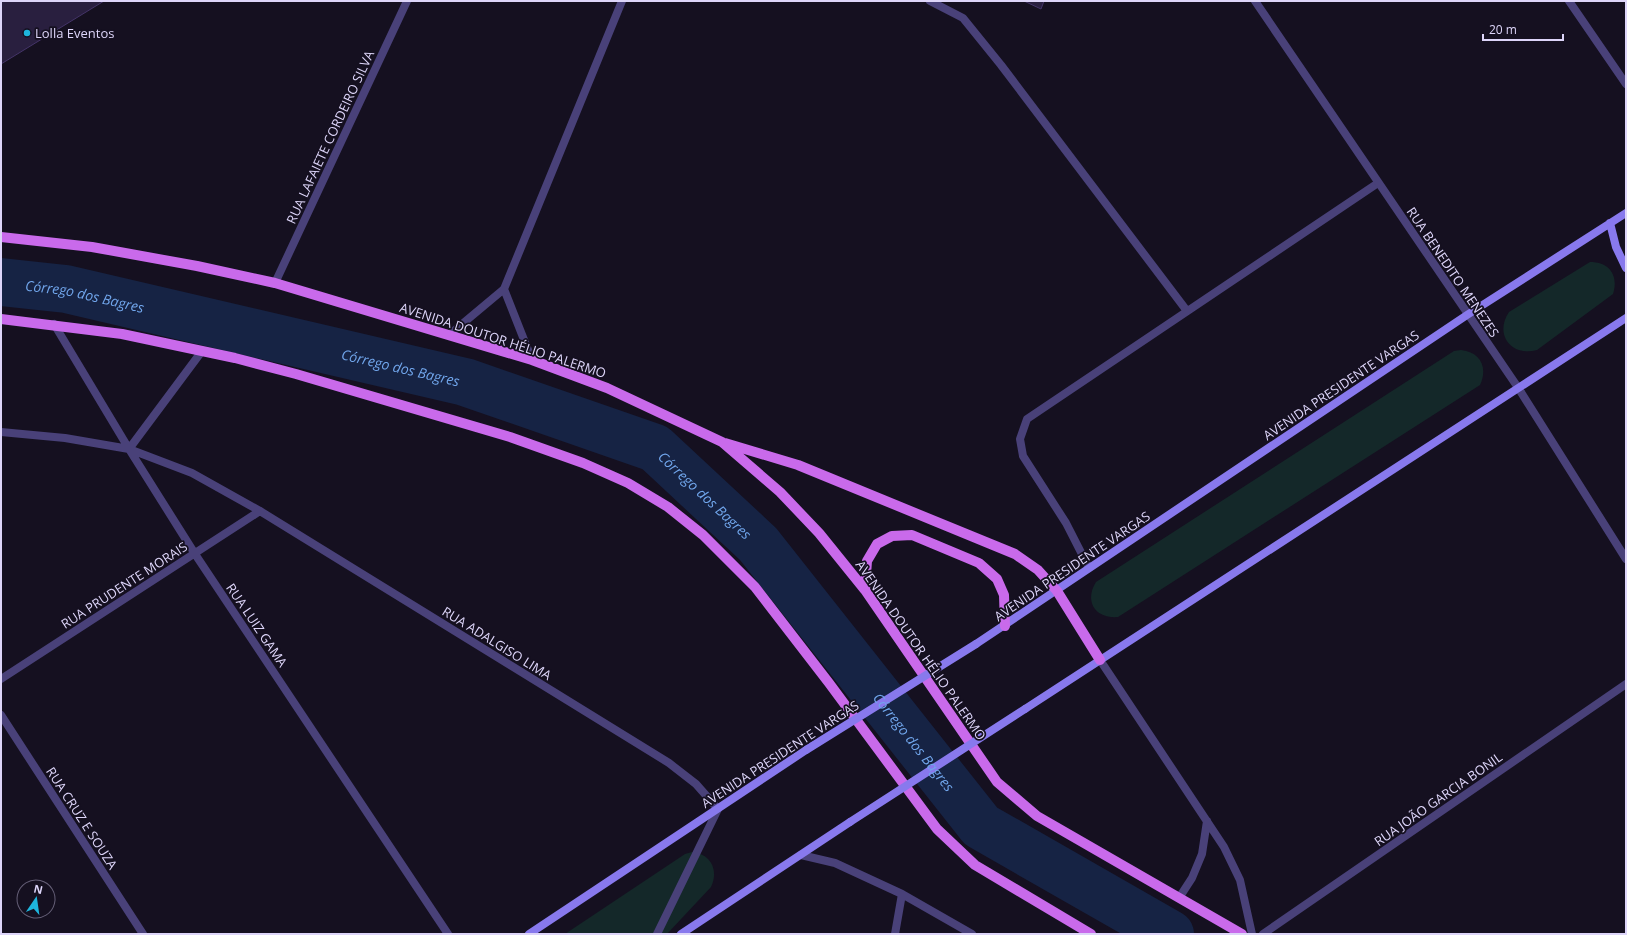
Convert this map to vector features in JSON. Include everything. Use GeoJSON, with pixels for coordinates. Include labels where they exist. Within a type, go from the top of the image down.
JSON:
{"type":"FeatureCollection","features":[{"type":"Feature","properties":{"kind":"main road","name":"AVENIDA PRESIDENTE VARGAS"},"geometry":{"type":"LineString","coordinates":[[529,934],[806,750],[1005,626],[1089,568],[1468,315],[1626,213]]}},
{"type":"Feature","properties":{"kind":"main road"},"geometry":{"type":"LineString","coordinates":[[1610,223],[1616,247],[1626,268]]}},
{"type":"Feature","properties":{"kind":"main road","name":"AVENIDA DOUTOR HÉLIO PALERMO"},"geometry":{"type":"LineString","coordinates":[[1,237],[92,247],[197,266],[275,283],[532,360],[607,388],[722,442],[780,492],[819,533],[865,590],[997,782],[1037,816],[1242,934]]}},
{"type":"Feature","properties":{"kind":"main road"},"geometry":{"type":"LineString","coordinates":[[1,318],[122,334],[235,358],[296,374],[510,437],[583,462],[628,483],[668,507],[703,535],[754,587],[829,683],[937,830],[975,865],[1091,934]]}},
{"type":"Feature","properties":{"kind":"main road"},"geometry":{"type":"LineString","coordinates":[[680,934],[1626,318]]}},
{"type":"Feature","properties":{"kind":"main road"},"geometry":{"type":"LineString","coordinates":[[722,442],[798,465],[1015,554],[1038,570],[1057,590],[1100,660]]}},
{"type":"Feature","properties":{"kind":"main road"},"geometry":{"type":"LineString","coordinates":[[865,590],[867,561],[877,544],[892,536],[912,535],[979,562],[997,579],[1004,595],[1005,626]]}},
{"type":"Feature","properties":{"kind":"street","name":"RUA LAFAIETE CORDEIRO SILVA"},"geometry":{"type":"LineString","coordinates":[[275,283],[407,1]]}},
{"type":"Feature","properties":{"kind":"street"},"geometry":{"type":"LineString","coordinates":[[449,335],[504,289],[622,1]]}},
{"type":"Feature","properties":{"kind":"street"},"geometry":{"type":"LineString","coordinates":[[930,1],[963,18],[1034,108],[1187,311]]}},
{"type":"Feature","properties":{"kind":"street","name":"RUA BENEDITO MENEZES"},"geometry":{"type":"LineString","coordinates":[[1254,1],[1519,389],[1626,559]]}},
{"type":"Feature","properties":{"kind":"street"},"geometry":{"type":"LineString","coordinates":[[1569,1],[1626,84]]}},
{"type":"Feature","properties":{"kind":"street"},"geometry":{"type":"LineString","coordinates":[[1089,568],[1066,523],[1023,456],[1020,439],[1028,419],[1378,183]]}},
{"type":"Feature","properties":{"kind":"street"},"geometry":{"type":"LineString","coordinates":[[504,289],[532,360]]}},
{"type":"Feature","properties":{"kind":"street","name":"RUA LUIZ GAMA"},"geometry":{"type":"LineString","coordinates":[[54,324],[129,449],[195,554],[448,934]]}},
{"type":"Feature","properties":{"kind":"street"},"geometry":{"type":"LineString","coordinates":[[129,449],[202,351]]}},
{"type":"Feature","properties":{"kind":"street","name":"RUA ADALGISO LIMA"},"geometry":{"type":"LineString","coordinates":[[1,432],[65,438],[129,449],[192,473],[260,511],[669,763],[696,784],[718,809]]}},
{"type":"Feature","properties":{"kind":"street","name":"RUA PRUDENTE MORAIS"},"geometry":{"type":"LineString","coordinates":[[1,679],[260,511]]}},
{"type":"Feature","properties":{"kind":"street"},"geometry":{"type":"LineString","coordinates":[[1100,660],[1224,847],[1240,880],[1252,934]]}},
{"type":"Feature","properties":{"kind":"street","name":"RUA JOÃO GARCIA BONIL"},"geometry":{"type":"LineString","coordinates":[[1263,934],[1626,684]]}},
{"type":"Feature","properties":{"kind":"street","name":"RUA CRUZ E SOUZA"},"geometry":{"type":"LineString","coordinates":[[1,715],[143,934]]}},
{"type":"Feature","properties":{"kind":"street"},"geometry":{"type":"LineString","coordinates":[[657,934],[718,809]]}},
{"type":"Feature","properties":{"kind":"street"},"geometry":{"type":"LineString","coordinates":[[1179,898],[1192,878],[1202,854],[1207,821]]}},
{"type":"Feature","properties":{"kind":"street"},"geometry":{"type":"LineString","coordinates":[[801,855],[835,863],[902,894],[972,934]]}},
{"type":"Feature","properties":{"kind":"street"},"geometry":{"type":"LineString","coordinates":[[895,934],[902,894]]}},
{"type":"Feature","properties":{"kind":"green space"},"geometry":{"type":"Polygon","coordinates":[[[1590,262],[1602,264],[1611,271],[1615,281],[1613,294],[1537,350],[1520,350],[1513,347],[1504,336],[1503,328],[1509,312],[1590,262]]]}},
{"type":"Feature","properties":{"kind":"green space"},"geometry":{"type":"Polygon","coordinates":[[[1461,350],[1474,354],[1481,362],[1483,373],[1480,385],[1118,617],[1103,615],[1094,607],[1091,596],[1096,582],[1454,351],[1461,350]]]}},
{"type":"Feature","properties":{"kind":"green space"},"geometry":{"type":"Polygon","coordinates":[[[692,852],[699,853],[704,856],[712,864],[714,869],[713,881],[711,887],[667,934],[565,934],[685,854],[692,852]]]}},
{"type":"Feature","properties":{"kind":"building","name":"Lolla Eventos"},"geometry":{"type":"Polygon","coordinates":[[[1,1],[104,1],[1,64],[1,1]]]}},
{"type":"Feature","properties":{"kind":"building"},"geometry":{"type":"Polygon","coordinates":[[[1024,1],[1044,1],[1041,9],[1024,1]]]}},
{"type":"Feature","properties":{"kind":"waterway","name":"Córrego dos Bagres"},"geometry":{"type":"LineString","coordinates":[[1,282],[66,289],[465,382],[655,448],[758,544],[981,826],[1170,934]]}},
{"type":"Feature","properties":{"kind":"place","name":"Lolla Eventos"},"geometry":{"type":"Point","coordinates":[27,33]}}]}
